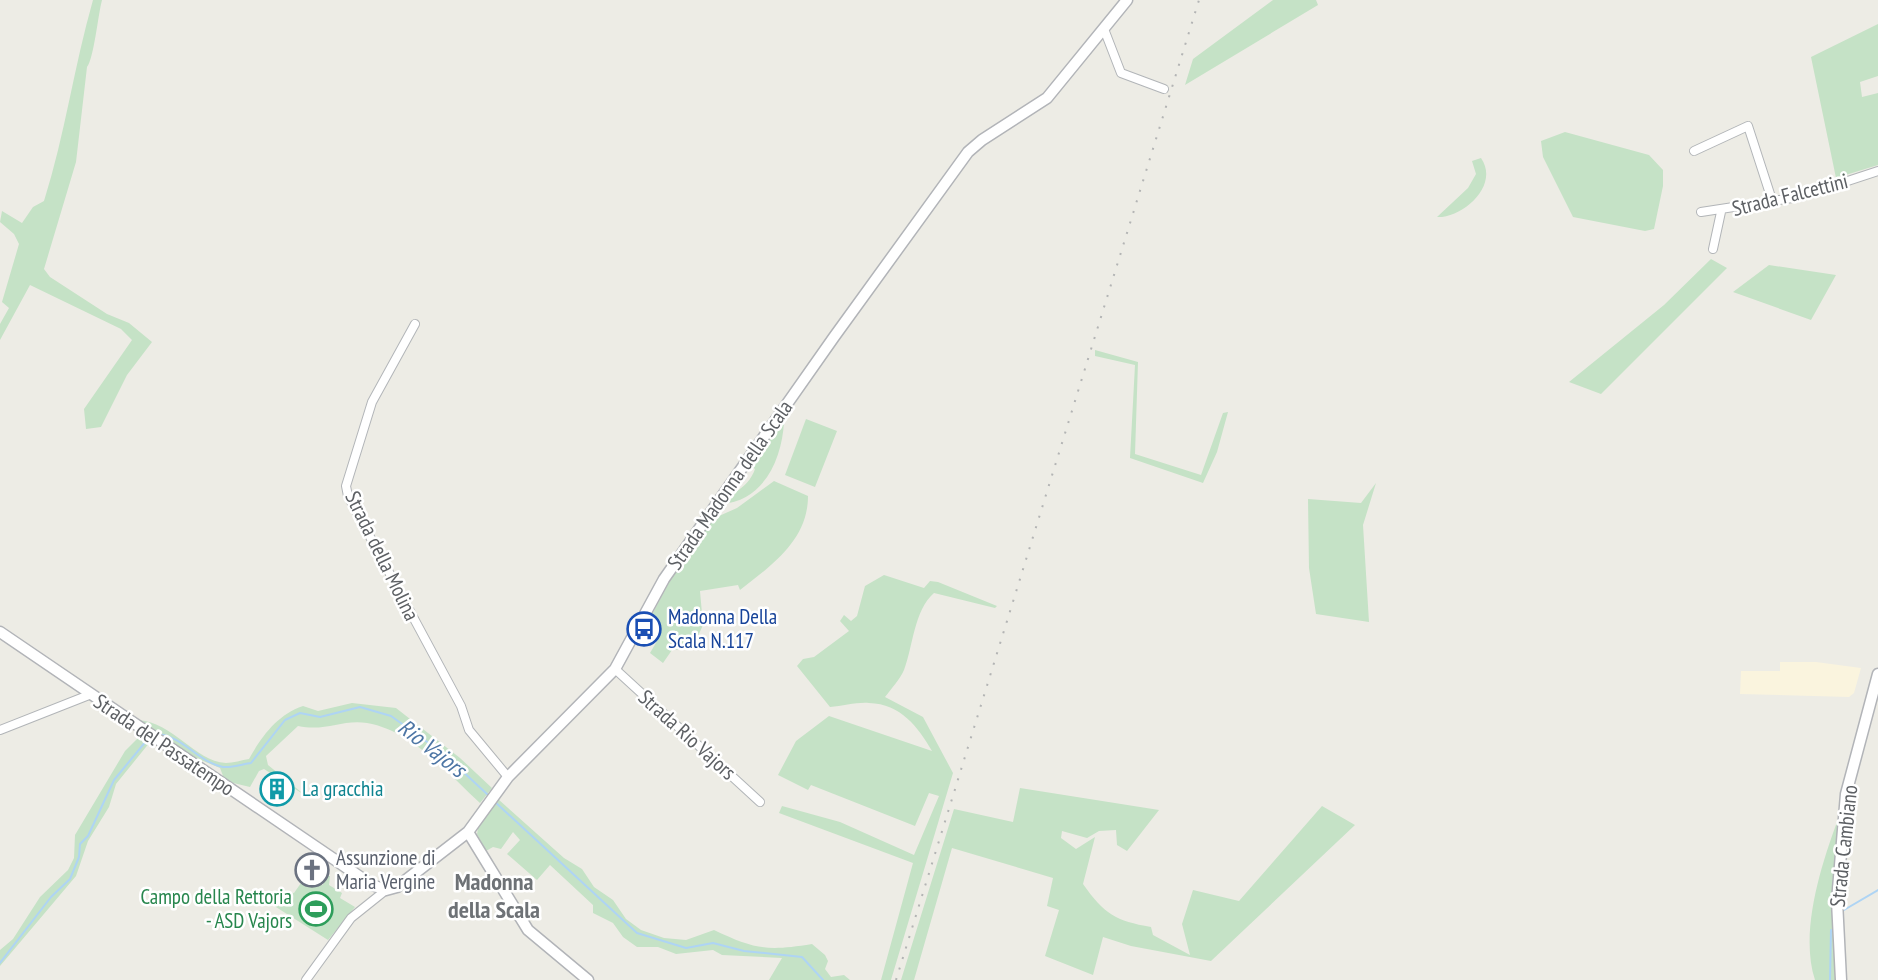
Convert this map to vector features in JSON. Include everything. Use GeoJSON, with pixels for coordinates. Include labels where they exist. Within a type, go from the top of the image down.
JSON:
{"type":"FeatureCollection","features":[{"type":"Feature","properties":{"kind":"street","name":"Strada Madonna della Scala"},"geometry":{"type":"LineString","coordinates":[[468,832],[508,777],[615,669],[676,563],[968,152],[1047,98],[1127,0]]}},
{"type":"Feature","properties":{"kind":"street"},"geometry":{"type":"LineString","coordinates":[[1104,29],[1121,74],[1164,89]]}},
{"type":"Feature","properties":{"kind":"street"},"geometry":{"type":"LineString","coordinates":[[1694,151],[1748,126],[1772,200]]}},
{"type":"Feature","properties":{"kind":"street","name":"Strada Falcettini"},"geometry":{"type":"LineString","coordinates":[[1701,212],[1721,212],[1772,200],[1799,197],[1878,171]]}},
{"type":"Feature","properties":{"kind":"street"},"geometry":{"type":"LineString","coordinates":[[1713,249],[1721,212]]}},
{"type":"Feature","properties":{"kind":"street","name":"Strada della Molina"},"geometry":{"type":"LineString","coordinates":[[415,324],[372,402],[346,486],[348,496],[461,706],[469,730],[508,777]]}},
{"type":"Feature","properties":{"kind":"street","name":"Strada del Passatempo"},"geometry":{"type":"LineString","coordinates":[[0,632],[372,885],[386,890]]}},
{"type":"Feature","properties":{"kind":"street","name":"Strada Rio Vajors"},"geometry":{"type":"LineString","coordinates":[[615,669],[760,802]]}},
{"type":"Feature","properties":{"kind":"street","name":"Strada Cambiano"},"geometry":{"type":"LineString","coordinates":[[1841,980],[1837,901],[1846,794],[1878,674]]}},
{"type":"Feature","properties":{"kind":"street"},"geometry":{"type":"LineString","coordinates":[[0,730],[89,695]]}},
{"type":"Feature","properties":{"kind":"street"},"geometry":{"type":"LineString","coordinates":[[306,980],[351,918],[386,890],[397,887],[468,832],[528,930],[588,980]]}},
{"type":"Feature","properties":{"kind":"shaded area"},"geometry":{"type":"Polygon","coordinates":[[[1780,662],[1816,662],[1861,668],[1854,693],[1849,697],[1740,694],[1741,671],[1780,671],[1780,662]]]}},
{"type":"Feature","properties":{"kind":"green space"},"geometry":{"type":"Polygon","coordinates":[[[93,0],[102,0],[94,46],[87,67],[76,162],[44,269],[50,277],[107,314],[129,323],[152,342],[127,375],[101,427],[86,429],[84,409],[132,340],[121,329],[30,285],[0,340],[0,324],[9,308],[2,302],[19,244],[14,234],[0,222],[2,211],[22,223],[33,207],[44,201],[93,0]]]}},
{"type":"Feature","properties":{"kind":"green space"},"geometry":{"type":"Polygon","coordinates":[[[1273,0],[1316,0],[1318,5],[1185,85],[1193,59],[1273,0]]]}},
{"type":"Feature","properties":{"kind":"green space"},"geometry":{"type":"Polygon","coordinates":[[[1878,24],[1878,76],[1860,82],[1862,97],[1878,93],[1878,165],[1836,178],[1811,57],[1878,24]]]}},
{"type":"Feature","properties":{"kind":"green space"},"geometry":{"type":"Polygon","coordinates":[[[1565,132],[1649,155],[1663,170],[1663,186],[1654,229],[1645,231],[1573,217],[1543,157],[1541,141],[1565,132]]]}},
{"type":"Feature","properties":{"kind":"green space"},"geometry":{"type":"Polygon","coordinates":[[[1481,158],[1486,168],[1486,179],[1476,198],[1458,212],[1437,217],[1468,188],[1476,174],[1472,161],[1481,158]]]}},
{"type":"Feature","properties":{"kind":"green space"},"geometry":{"type":"Polygon","coordinates":[[[1711,259],[1727,268],[1601,394],[1569,382],[1664,305],[1711,259]]]}},
{"type":"Feature","properties":{"kind":"green space"},"geometry":{"type":"Polygon","coordinates":[[[1769,265],[1836,275],[1811,320],[1733,292],[1769,265]]]}},
{"type":"Feature","properties":{"kind":"green space"},"geometry":{"type":"Polygon","coordinates":[[[1095,350],[1138,362],[1135,454],[1201,475],[1223,413],[1228,412],[1217,452],[1203,483],[1130,458],[1135,365],[1095,356],[1095,350]]]}},
{"type":"Feature","properties":{"kind":"green space"},"geometry":{"type":"Polygon","coordinates":[[[806,419],[837,431],[815,487],[785,475],[806,419]]]}},
{"type":"Feature","properties":{"kind":"green space"},"geometry":{"type":"Polygon","coordinates":[[[779,420],[784,422],[782,436],[775,463],[768,476],[749,495],[721,504],[748,482],[755,469],[748,465],[779,420]]]}},
{"type":"Feature","properties":{"kind":"green space"},"geometry":{"type":"Polygon","coordinates":[[[774,481],[808,496],[802,526],[795,538],[776,561],[740,590],[738,585],[700,591],[703,625],[692,649],[672,650],[663,663],[650,653],[660,636],[644,630],[669,582],[710,520],[737,508],[774,481]]]}},
{"type":"Feature","properties":{"kind":"green space"},"geometry":{"type":"Polygon","coordinates":[[[1376,483],[1363,525],[1369,622],[1316,614],[1309,568],[1308,499],[1361,503],[1376,483]]]}},
{"type":"Feature","properties":{"kind":"green space"},"geometry":{"type":"Polygon","coordinates":[[[884,575],[924,588],[930,581],[938,582],[997,606],[995,608],[934,593],[927,600],[918,619],[904,670],[885,697],[923,717],[953,773],[891,980],[881,980],[913,863],[779,813],[782,806],[840,822],[914,855],[939,796],[929,793],[915,826],[811,785],[808,790],[778,775],[796,741],[829,716],[932,751],[907,718],[890,708],[864,703],[830,707],[797,666],[803,659],[814,657],[849,631],[840,621],[844,615],[851,621],[857,616],[865,586],[884,575]]]}},
{"type":"Feature","properties":{"kind":"green space"},"geometry":{"type":"Polygon","coordinates":[[[352,703],[396,708],[460,758],[492,788],[480,803],[414,744],[384,728],[358,722],[317,727],[298,726],[266,756],[268,765],[306,796],[264,769],[259,771],[250,787],[225,781],[220,768],[189,755],[137,720],[162,727],[204,756],[229,763],[249,759],[271,727],[294,710],[303,706],[318,711],[352,703]]]}},
{"type":"Feature","properties":{"kind":"green space"},"geometry":{"type":"Polygon","coordinates":[[[141,735],[150,742],[116,784],[109,807],[88,841],[76,876],[0,966],[0,950],[13,939],[40,897],[68,870],[74,858],[75,835],[125,751],[141,735]]]}},
{"type":"Feature","properties":{"kind":"green space"},"geometry":{"type":"Polygon","coordinates":[[[1020,788],[1159,810],[1127,851],[1117,845],[1116,830],[1099,831],[1087,838],[1062,831],[1061,838],[1076,849],[1095,837],[1083,884],[1098,903],[1120,919],[1151,927],[1153,935],[1190,955],[1182,924],[1193,890],[1239,901],[1322,806],[1355,825],[1211,961],[1131,946],[1103,937],[1093,975],[1045,956],[1059,910],[1047,906],[1053,878],[952,848],[914,980],[901,980],[954,809],[1013,822],[1020,788]]]}},
{"type":"Feature","properties":{"kind":"green space"},"geometry":{"type":"Polygon","coordinates":[[[498,799],[564,858],[582,869],[594,887],[613,900],[626,919],[641,930],[664,938],[686,940],[714,930],[741,942],[773,948],[812,944],[825,955],[828,961],[825,969],[831,977],[844,975],[850,980],[769,980],[782,958],[722,955],[713,950],[676,954],[658,947],[637,947],[623,937],[613,923],[593,913],[593,905],[550,865],[537,880],[507,854],[520,840],[513,832],[501,849],[493,847],[486,851],[477,834],[479,823],[498,799]]]}},
{"type":"Feature","properties":{"kind":"green space"},"geometry":{"type":"Polygon","coordinates":[[[1840,814],[1832,904],[1835,980],[1815,980],[1811,961],[1811,919],[1826,853],[1840,814]]]}},
{"type":"Feature","properties":{"kind":"green space","name":"Campo della Rettoria - ASD Vajors"},"geometry":{"type":"Polygon","coordinates":[[[324,876],[330,876],[329,885],[342,893],[340,898],[355,907],[328,940],[268,902],[277,890],[294,893],[301,883],[323,885],[324,876]]]}},
{"type":"Feature","properties":{"kind":"waterway","name":"Rio Vajors"},"geometry":{"type":"LineString","coordinates":[[158,734],[176,740],[214,764],[230,767],[251,763],[285,720],[300,713],[320,717],[360,707],[391,716],[444,754],[488,795]]}},
{"type":"Feature","properties":{"kind":"waterway","name":"Rio Vajors"},"geometry":{"type":"LineString","coordinates":[[0,963],[51,897],[70,879],[79,857],[80,844],[88,836],[114,780],[147,740]]}},
{"type":"Feature","properties":{"kind":"waterway","name":"Rio Vajors"},"geometry":{"type":"LineString","coordinates":[[494,801],[637,933],[686,948],[713,943],[744,951],[802,957],[823,980]]}},
{"type":"Feature","properties":{"kind":"waterway","name":"Rio Vajors"},"geometry":{"type":"LineString","coordinates":[[1844,910],[1878,890]]}},
{"type":"Feature","properties":{"kind":"waterway","name":"Rio Vajors"},"geometry":{"type":"LineString","coordinates":[[1830,980],[1831,930]]}},
{"type":"Feature","properties":{"kind":"railway"},"geometry":{"type":"LineString","coordinates":[[896,980],[1199,0]]}},
{"type":"Feature","properties":{"kind":"place","name":"Madonna Della Scala N.117"},"geometry":{"type":"Point","coordinates":[644,629]}},
{"type":"Feature","properties":{"kind":"place","name":"La gracchia"},"geometry":{"type":"Point","coordinates":[277,789]}},
{"type":"Feature","properties":{"kind":"place","name":"Assunzione di Maria Vergine"},"geometry":{"type":"Point","coordinates":[312,870]}},
{"type":"Feature","properties":{"kind":"place","name":"Campo della Rettoria - ASD Vajors"},"geometry":{"type":"Point","coordinates":[316,909]}},
{"type":"Feature","properties":{"kind":"district","name":"Madonna della Scala"},"geometry":{"type":"Point","coordinates":[494,896]}}]}
